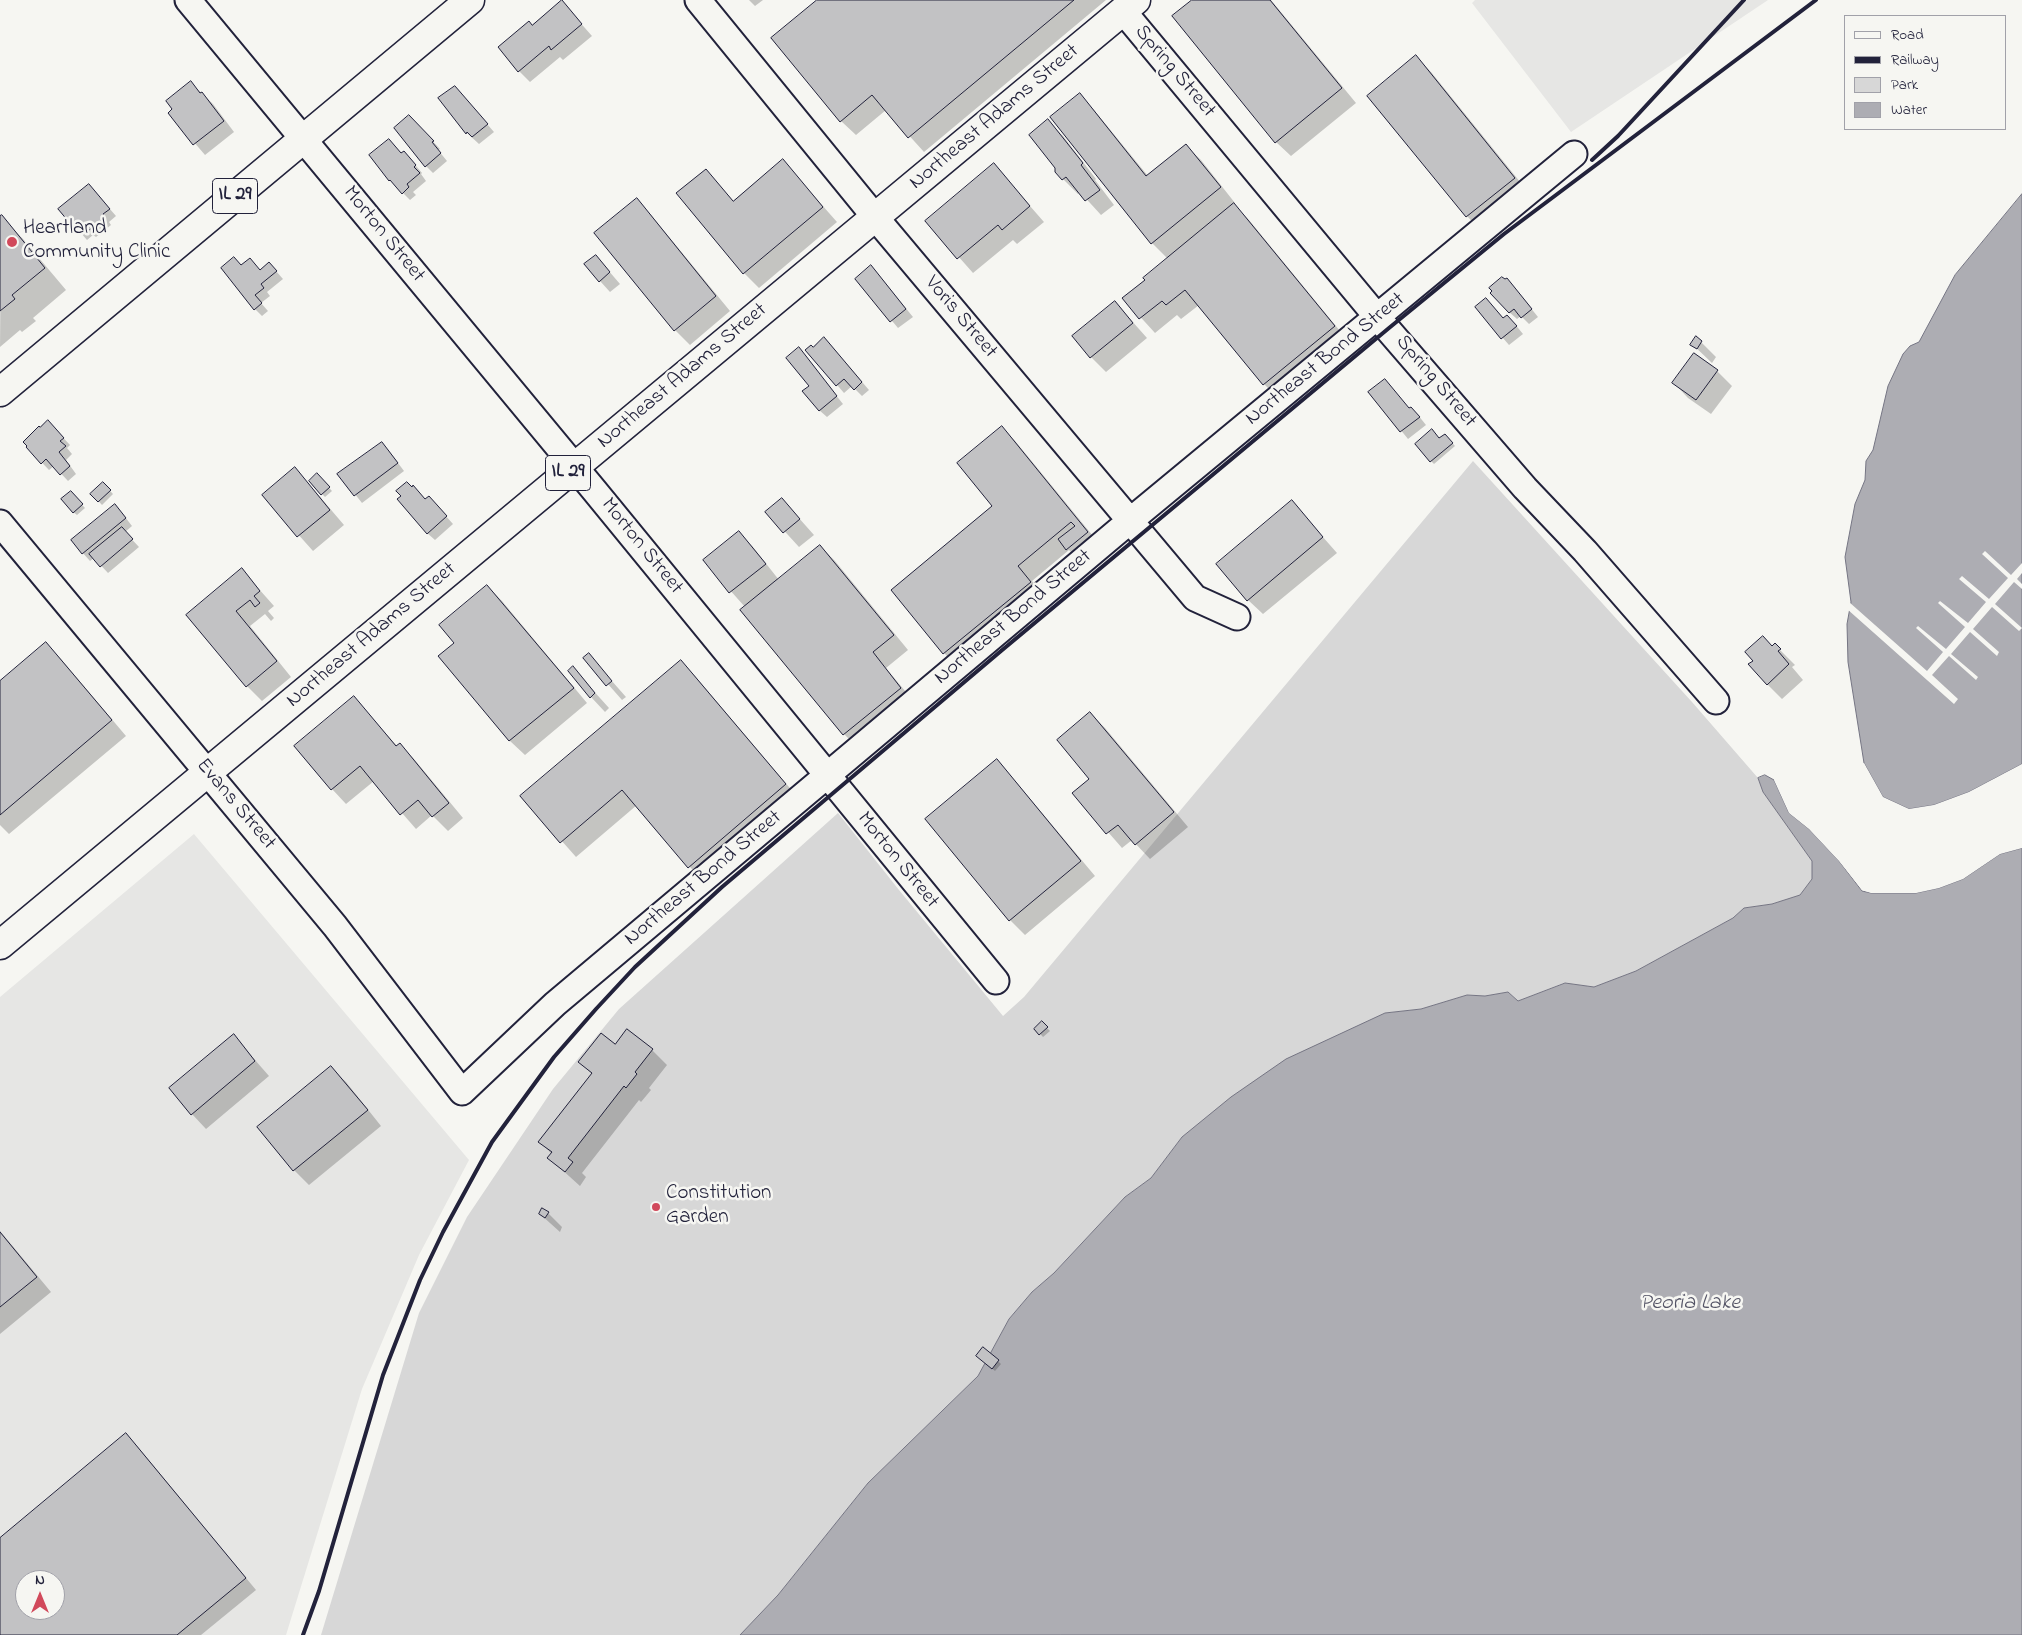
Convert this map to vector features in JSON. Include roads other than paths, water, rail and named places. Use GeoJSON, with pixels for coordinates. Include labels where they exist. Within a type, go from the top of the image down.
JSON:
{"type":"FeatureCollection","features":[{"type":"Feature","properties":{"kind":"main road","name":"IL 29"},"geometry":{"type":"LineString","coordinates":[[0,392],[470,0]]}},
{"type":"Feature","properties":{"kind":"main road","name":"Northeast Adams Street"},"geometry":{"type":"LineString","coordinates":[[0,945],[1129,5]]}},
{"type":"Feature","properties":{"kind":"street","name":"Morton Street"},"geometry":{"type":"LineString","coordinates":[[188,0],[575,467],[996,982]]}},
{"type":"Feature","properties":{"kind":"street","name":"Voris Street"},"geometry":{"type":"LineString","coordinates":[[698,0],[875,217],[1195,598],[1237,617]]}},
{"type":"Feature","properties":{"kind":"street","name":"Spring Street"},"geometry":{"type":"LineString","coordinates":[[1129,5],[1378,318],[1525,488],[1585,551],[1716,701]]}},
{"type":"Feature","properties":{"kind":"street","name":"Northeast Bond Street"},"geometry":{"type":"LineString","coordinates":[[462,1092],[556,1004],[1131,520],[1378,318],[1574,154]]}},
{"type":"Feature","properties":{"kind":"street","name":"Evans Street"},"geometry":{"type":"LineString","coordinates":[[0,523],[335,926],[462,1092]]}},
{"type":"Feature","properties":{"kind":"water"},"geometry":{"type":"Polygon","coordinates":[[[2022,194],[2022,764],[1969,792],[1934,805],[1909,809],[1883,797],[1864,763],[1848,662],[1847,624],[1851,602],[1845,557],[1855,504],[1865,480],[1866,461],[1873,450],[1888,386],[1903,354],[1910,346],[1919,342],[1955,275],[2022,194]]]}},
{"type":"Feature","properties":{"kind":"water","name":"Peoria Lake"},"geometry":{"type":"Polygon","coordinates":[[[1765,775],[1774,780],[1789,813],[1809,829],[1839,861],[1862,891],[1871,893],[1916,893],[1939,888],[1963,879],[2000,854],[2022,848],[2022,1635],[740,1635],[778,1595],[868,1483],[978,1376],[1009,1319],[1032,1292],[1054,1273],[1125,1197],[1151,1178],[1182,1137],[1231,1097],[1286,1059],[1385,1013],[1421,1009],[1467,995],[1485,996],[1508,992],[1518,1001],[1565,983],[1594,987],[1636,971],[1733,918],[1744,908],[1772,904],[1800,895],[1812,879],[1812,861],[1763,792],[1758,778],[1765,775]]]}},
{"type":"Feature","properties":{"kind":"railway"},"geometry":{"type":"LineString","coordinates":[[1592,160],[1618,136],[1744,0]]}},
{"type":"Feature","properties":{"kind":"railway"},"geometry":{"type":"LineString","coordinates":[[303,1635],[319,1591],[383,1375],[420,1280],[443,1232],[492,1142],[554,1057],[596,1009],[635,967],[722,887],[1001,651],[1389,328],[1504,234],[1816,0]]}},
{"type":"Feature","properties":{"kind":"place","name":"Heartland Community Clinic"},"geometry":{"type":"Point","coordinates":[12,242]}},
{"type":"Feature","properties":{"kind":"place","name":"Constitution Garden"},"geometry":{"type":"Point","coordinates":[656,1207]}}]}
